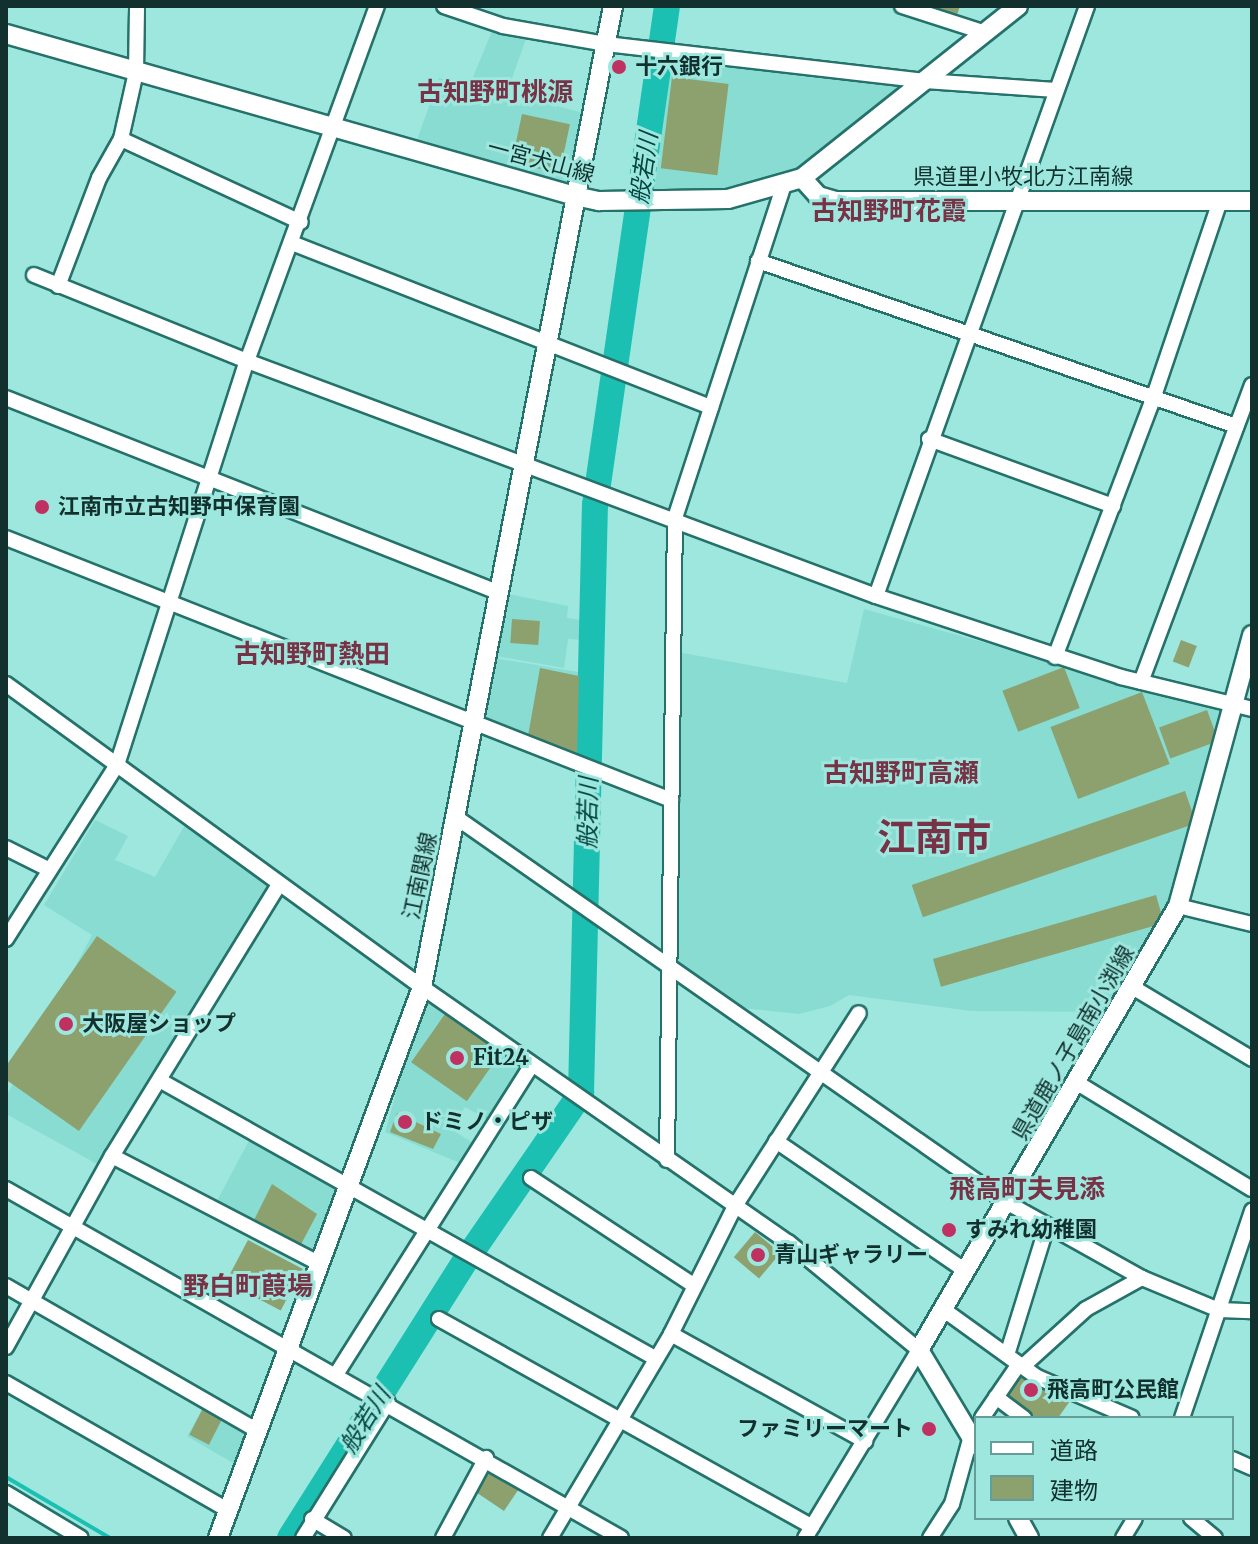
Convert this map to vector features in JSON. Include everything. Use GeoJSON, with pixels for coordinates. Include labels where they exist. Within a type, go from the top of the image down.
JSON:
{"type":"FeatureCollection","features":[{"type":"Feature","properties":{"kind":"main road","name":"江南関線"},"geometry":{"type":"LineString","coordinates":[[218,1538],[422,987],[613,6]]}},
{"type":"Feature","properties":{"kind":"main road","name":"一宮犬山線"},"geometry":{"type":"LineString","coordinates":[[6,34],[575,196],[599,201],[728,199],[783,187],[802,178],[1018,6]]}},
{"type":"Feature","properties":{"kind":"main road","name":"県道里小牧北方江南線"},"geometry":{"type":"LineString","coordinates":[[802,178],[826,200],[1252,201]]}},
{"type":"Feature","properties":{"kind":"main road","name":"県道鹿ノ子島南小渕線"},"geometry":{"type":"LineString","coordinates":[[919,1350],[1079,1084],[1178,906],[1252,635]]}},
{"type":"Feature","properties":{"kind":"main road"},"geometry":{"type":"LineString","coordinates":[[919,1350],[973,1435]]}},
{"type":"Feature","properties":{"kind":"main road"},"geometry":{"type":"LineString","coordinates":[[1019,1520],[1029,1538]]}},
{"type":"Feature","properties":{"kind":"street"},"geometry":{"type":"LineString","coordinates":[[58,286],[99,178],[121,139],[136,72],[137,6]]}},
{"type":"Feature","properties":{"kind":"street"},"geometry":{"type":"LineString","coordinates":[[6,939],[117,765],[247,361],[336,129],[377,6]]}},
{"type":"Feature","properties":{"kind":"street"},"geometry":{"type":"LineString","coordinates":[[444,6],[503,26],[606,44],[925,81],[1056,90]]}},
{"type":"Feature","properties":{"kind":"street"},"geometry":{"type":"LineString","coordinates":[[902,6],[986,33]]}},
{"type":"Feature","properties":{"kind":"street"},"geometry":{"type":"LineString","coordinates":[[876,596],[929,439],[1087,6]]}},
{"type":"Feature","properties":{"kind":"street"},"geometry":{"type":"LineString","coordinates":[[121,139],[301,222]]}},
{"type":"Feature","properties":{"kind":"street"},"geometry":{"type":"LineString","coordinates":[[667,1160],[672,965],[675,518],[783,187]]}},
{"type":"Feature","properties":{"kind":"street"},"geometry":{"type":"LineString","coordinates":[[1055,657],[1154,396],[1220,201]]}},
{"type":"Feature","properties":{"kind":"street"},"geometry":{"type":"LineString","coordinates":[[292,243],[711,407]]}},
{"type":"Feature","properties":{"kind":"street"},"geometry":{"type":"LineString","coordinates":[[758,261],[1236,426]]}},
{"type":"Feature","properties":{"kind":"street"},"geometry":{"type":"LineString","coordinates":[[34,275],[247,361],[675,518],[876,596],[1055,657],[1252,709]]}},
{"type":"Feature","properties":{"kind":"street"},"geometry":{"type":"LineString","coordinates":[[1141,682],[1252,385]]}},
{"type":"Feature","properties":{"kind":"street"},"geometry":{"type":"LineString","coordinates":[[6,398],[210,482],[500,593]]}},
{"type":"Feature","properties":{"kind":"street"},"geometry":{"type":"LineString","coordinates":[[929,439],[1113,506]]}},
{"type":"Feature","properties":{"kind":"street"},"geometry":{"type":"LineString","coordinates":[[6,538],[671,800]]}},
{"type":"Feature","properties":{"kind":"street"},"geometry":{"type":"LineString","coordinates":[[7,687],[422,987],[735,1206],[919,1350],[809,1532],[439,1319]]}},
{"type":"Feature","properties":{"kind":"street"},"geometry":{"type":"LineString","coordinates":[[457,818],[672,965],[1006,1202],[1142,1278],[1219,1310],[1252,1311]]}},
{"type":"Feature","properties":{"kind":"street"},"geometry":{"type":"LineString","coordinates":[[6,848],[48,869]]}},
{"type":"Feature","properties":{"kind":"street"},"geometry":{"type":"LineString","coordinates":[[6,1347],[112,1156],[279,885]]}},
{"type":"Feature","properties":{"kind":"street"},"geometry":{"type":"LineString","coordinates":[[1178,906],[1252,924]]}},
{"type":"Feature","properties":{"kind":"street"},"geometry":{"type":"LineString","coordinates":[[1134,988],[1252,1059]]}},
{"type":"Feature","properties":{"kind":"street"},"geometry":{"type":"LineString","coordinates":[[550,1538],[653,1357],[671,1334],[735,1206],[859,1013]]}},
{"type":"Feature","properties":{"kind":"street"},"geometry":{"type":"LineString","coordinates":[[337,1373],[431,1229],[532,1064]]}},
{"type":"Feature","properties":{"kind":"street"},"geometry":{"type":"LineString","coordinates":[[161,1081],[431,1229],[653,1357]]}},
{"type":"Feature","properties":{"kind":"street"},"geometry":{"type":"LineString","coordinates":[[1079,1084],[1252,1189]]}},
{"type":"Feature","properties":{"kind":"street"},"geometry":{"type":"LineString","coordinates":[[776,1141],[966,1271]]}},
{"type":"Feature","properties":{"kind":"street"},"geometry":{"type":"LineString","coordinates":[[112,1156],[320,1264]]}},
{"type":"Feature","properties":{"kind":"street"},"geometry":{"type":"LineString","coordinates":[[531,1178],[695,1286]]}},
{"type":"Feature","properties":{"kind":"street"},"geometry":{"type":"LineString","coordinates":[[6,1189],[287,1351],[337,1373],[621,1538]]}},
{"type":"Feature","properties":{"kind":"street"},"geometry":{"type":"LineString","coordinates":[[1183,1416],[1252,1211]]}},
{"type":"Feature","properties":{"kind":"street"},"geometry":{"type":"LineString","coordinates":[[1007,1355],[1047,1226]]}},
{"type":"Feature","properties":{"kind":"street"},"geometry":{"type":"LineString","coordinates":[[983,1416],[1021,1366],[1086,1309],[1142,1278]]}},
{"type":"Feature","properties":{"kind":"street"},"geometry":{"type":"LineString","coordinates":[[6,1286],[258,1431]]}},
{"type":"Feature","properties":{"kind":"street"},"geometry":{"type":"LineString","coordinates":[[944,1310],[1021,1366],[1128,1416]]}},
{"type":"Feature","properties":{"kind":"street"},"geometry":{"type":"LineString","coordinates":[[671,1334],[865,1441]]}},
{"type":"Feature","properties":{"kind":"street"},"geometry":{"type":"LineString","coordinates":[[6,1383],[228,1510]]}},
{"type":"Feature","properties":{"kind":"street"},"geometry":{"type":"LineString","coordinates":[[996,1397],[1021,1416]]}},
{"type":"Feature","properties":{"kind":"street"},"geometry":{"type":"LineString","coordinates":[[303,1538],[312,1519],[388,1402]]}},
{"type":"Feature","properties":{"kind":"street"},"geometry":{"type":"LineString","coordinates":[[930,1538],[952,1504],[973,1435]]}},
{"type":"Feature","properties":{"kind":"street"},"geometry":{"type":"LineString","coordinates":[[443,1538],[486,1458]]}},
{"type":"Feature","properties":{"kind":"street"},"geometry":{"type":"LineString","coordinates":[[6,1493],[81,1538]]}},
{"type":"Feature","properties":{"kind":"street"},"geometry":{"type":"LineString","coordinates":[[312,1519],[344,1538]]}},
{"type":"Feature","properties":{"kind":"street"},"geometry":{"type":"LineString","coordinates":[[1123,1538],[1134,1520]]}},
{"type":"Feature","properties":{"kind":"street"},"geometry":{"type":"LineString","coordinates":[[1193,1520],[1215,1538]]}},
{"type":"Feature","properties":{"kind":"shaded area"},"geometry":{"type":"Polygon","coordinates":[[[494,26],[528,33],[504,101],[520,106],[523,97],[587,114],[572,190],[416,143],[439,78],[469,87],[494,26]]]}},
{"type":"Feature","properties":{"kind":"shaded area"},"geometry":{"type":"Polygon","coordinates":[[[666,55],[909,86],[800,173],[755,191],[644,197],[666,55]]]}},
{"type":"Feature","properties":{"kind":"shaded area"},"geometry":{"type":"Polygon","coordinates":[[[508,594],[568,606],[567,618],[588,621],[586,640],[568,639],[564,668],[496,656],[508,594]]]}},
{"type":"Feature","properties":{"kind":"shaded area"},"geometry":{"type":"Polygon","coordinates":[[[864,609],[1226,710],[1173,906],[1115,1012],[972,1011],[849,995],[830,1006],[799,1014],[742,1008],[678,963],[677,652],[847,683],[864,609]]]}},
{"type":"Feature","properties":{"kind":"shaded area"},"geometry":{"type":"Polygon","coordinates":[[[494,658],[584,673],[582,761],[482,721],[494,658]]]}},
{"type":"Feature","properties":{"kind":"shaded area"},"geometry":{"type":"Polygon","coordinates":[[[95,820],[128,836],[115,860],[155,877],[186,823],[272,887],[99,1165],[6,1114],[6,1097],[92,935],[44,905],[95,820]]]}},
{"type":"Feature","properties":{"kind":"shaded area"},"geometry":{"type":"Polygon","coordinates":[[[425,993],[527,1067],[492,1122],[465,1107],[451,1129],[478,1146],[465,1165],[385,1132],[425,993]]]}},
{"type":"Feature","properties":{"kind":"shaded area"},"geometry":{"type":"Polygon","coordinates":[[[252,1135],[347,1186],[310,1256],[214,1206],[252,1135]]]}},
{"type":"Feature","properties":{"kind":"shaded area"},"geometry":{"type":"Polygon","coordinates":[[[205,1405],[253,1433],[235,1464],[187,1436],[205,1405]]]}},
{"type":"Feature","properties":{"kind":"building"},"geometry":{"type":"Polygon","coordinates":[[[926,6],[960,6],[957,15],[926,6]]]}},
{"type":"Feature","properties":{"kind":"building"},"geometry":{"type":"Polygon","coordinates":[[[672,77],[729,84],[717,175],[661,168],[672,77]]]}},
{"type":"Feature","properties":{"kind":"building"},"geometry":{"type":"Polygon","coordinates":[[[522,114],[570,124],[560,173],[512,163],[522,114]]]}},
{"type":"Feature","properties":{"kind":"building"},"geometry":{"type":"Polygon","coordinates":[[[512,619],[540,621],[538,645],[510,643],[512,619]]]}},
{"type":"Feature","properties":{"kind":"building"},"geometry":{"type":"Polygon","coordinates":[[[1181,640],[1197,646],[1189,668],[1173,661],[1181,640]]]}},
{"type":"Feature","properties":{"kind":"building"},"geometry":{"type":"Polygon","coordinates":[[[1064,667],[1080,708],[1018,732],[1002,691],[1064,667]]]}},
{"type":"Feature","properties":{"kind":"building"},"geometry":{"type":"Polygon","coordinates":[[[540,668],[579,676],[577,753],[528,736],[540,668]]]}},
{"type":"Feature","properties":{"kind":"building"},"geometry":{"type":"Polygon","coordinates":[[[1142,692],[1170,764],[1078,799],[1051,727],[1142,692]]]}},
{"type":"Feature","properties":{"kind":"building"},"geometry":{"type":"Polygon","coordinates":[[[1207,710],[1218,741],[1170,758],[1159,727],[1207,710]]]}},
{"type":"Feature","properties":{"kind":"building"},"geometry":{"type":"Polygon","coordinates":[[[1185,791],[1196,823],[923,917],[912,885],[1185,791]]]}},
{"type":"Feature","properties":{"kind":"building"},"geometry":{"type":"Polygon","coordinates":[[[1156,895],[1164,923],[941,987],[933,959],[1156,895]]]}},
{"type":"Feature","properties":{"kind":"building"},"geometry":{"type":"Polygon","coordinates":[[[97,936],[176,992],[79,1131],[6,1080],[6,1066],[97,936]]]}},
{"type":"Feature","properties":{"kind":"building","name":"Fit24"},"geometry":{"type":"Polygon","coordinates":[[[445,1014],[501,1053],[467,1101],[411,1062],[445,1014]]]}},
{"type":"Feature","properties":{"kind":"building","name":"ドミノ・ピザ"},"geometry":{"type":"Polygon","coordinates":[[[397,1113],[441,1134],[433,1149],[390,1132],[397,1113]]]}},
{"type":"Feature","properties":{"kind":"building"},"geometry":{"type":"Polygon","coordinates":[[[272,1184],[317,1214],[298,1250],[252,1224],[272,1184]]]}},
{"type":"Feature","properties":{"kind":"building","name":"青山ギャラリー"},"geometry":{"type":"Polygon","coordinates":[[[755,1232],[780,1253],[759,1278],[734,1257],[755,1232]]]}},
{"type":"Feature","properties":{"kind":"building"},"geometry":{"type":"Polygon","coordinates":[[[248,1240],[303,1269],[281,1311],[226,1281],[248,1240]]]}},
{"type":"Feature","properties":{"kind":"building","name":"飛高町公民館"},"geometry":{"type":"Polygon","coordinates":[[[1021,1372],[1072,1398],[1059,1416],[1029,1416],[1004,1397],[1021,1372]]]}},
{"type":"Feature","properties":{"kind":"building"},"geometry":{"type":"Polygon","coordinates":[[[203,1408],[223,1418],[209,1445],[189,1435],[203,1408]]]}},
{"type":"Feature","properties":{"kind":"building"},"geometry":{"type":"Polygon","coordinates":[[[492,1468],[520,1487],[504,1511],[476,1492],[492,1468]]]}},
{"type":"Feature","properties":{"kind":"waterway","name":"般若川"},"geometry":{"type":"LineString","coordinates":[[290,1538],[466,1260],[581,1093],[595,505],[667,6]]}},
{"type":"Feature","properties":{"kind":"waterway"},"geometry":{"type":"LineString","coordinates":[[6,1477],[110,1538]]}},
{"type":"Feature","properties":{"kind":"place","name":"十六銀行"},"geometry":{"type":"Point","coordinates":[619,67]}},
{"type":"Feature","properties":{"kind":"place","name":"江南市立古知野中保育園"},"geometry":{"type":"Point","coordinates":[42,507]}},
{"type":"Feature","properties":{"kind":"place","name":"大阪屋ショップ"},"geometry":{"type":"Point","coordinates":[66,1024]}},
{"type":"Feature","properties":{"kind":"place","name":"Fit24"},"geometry":{"type":"Point","coordinates":[457,1058]}},
{"type":"Feature","properties":{"kind":"place","name":"ドミノ・ピザ"},"geometry":{"type":"Point","coordinates":[405,1122]}},
{"type":"Feature","properties":{"kind":"place","name":"すみれ幼稚園"},"geometry":{"type":"Point","coordinates":[949,1230]}},
{"type":"Feature","properties":{"kind":"place","name":"青山ギャラリー"},"geometry":{"type":"Point","coordinates":[758,1255]}},
{"type":"Feature","properties":{"kind":"place","name":"飛高町公民館"},"geometry":{"type":"Point","coordinates":[1031,1390]}},
{"type":"Feature","properties":{"kind":"place","name":"ファミリーマート"},"geometry":{"type":"Point","coordinates":[929,1429]}},
{"type":"Feature","properties":{"kind":"district","name":"古知野町桃源"},"geometry":{"type":"Point","coordinates":[495,92]}},
{"type":"Feature","properties":{"kind":"district","name":"古知野町花霞"},"geometry":{"type":"Point","coordinates":[889,211]}},
{"type":"Feature","properties":{"kind":"district","name":"古知野町熱田"},"geometry":{"type":"Point","coordinates":[312,654]}},
{"type":"Feature","properties":{"kind":"district","name":"古知野町高瀬"},"geometry":{"type":"Point","coordinates":[901,773]}},
{"type":"Feature","properties":{"kind":"district","name":"江南市"},"geometry":{"type":"Point","coordinates":[934,838]}},
{"type":"Feature","properties":{"kind":"district","name":"飛高町夫見添"},"geometry":{"type":"Point","coordinates":[1027,1189]}},
{"type":"Feature","properties":{"kind":"district","name":"野白町葭場"},"geometry":{"type":"Point","coordinates":[248,1286]}}]}
